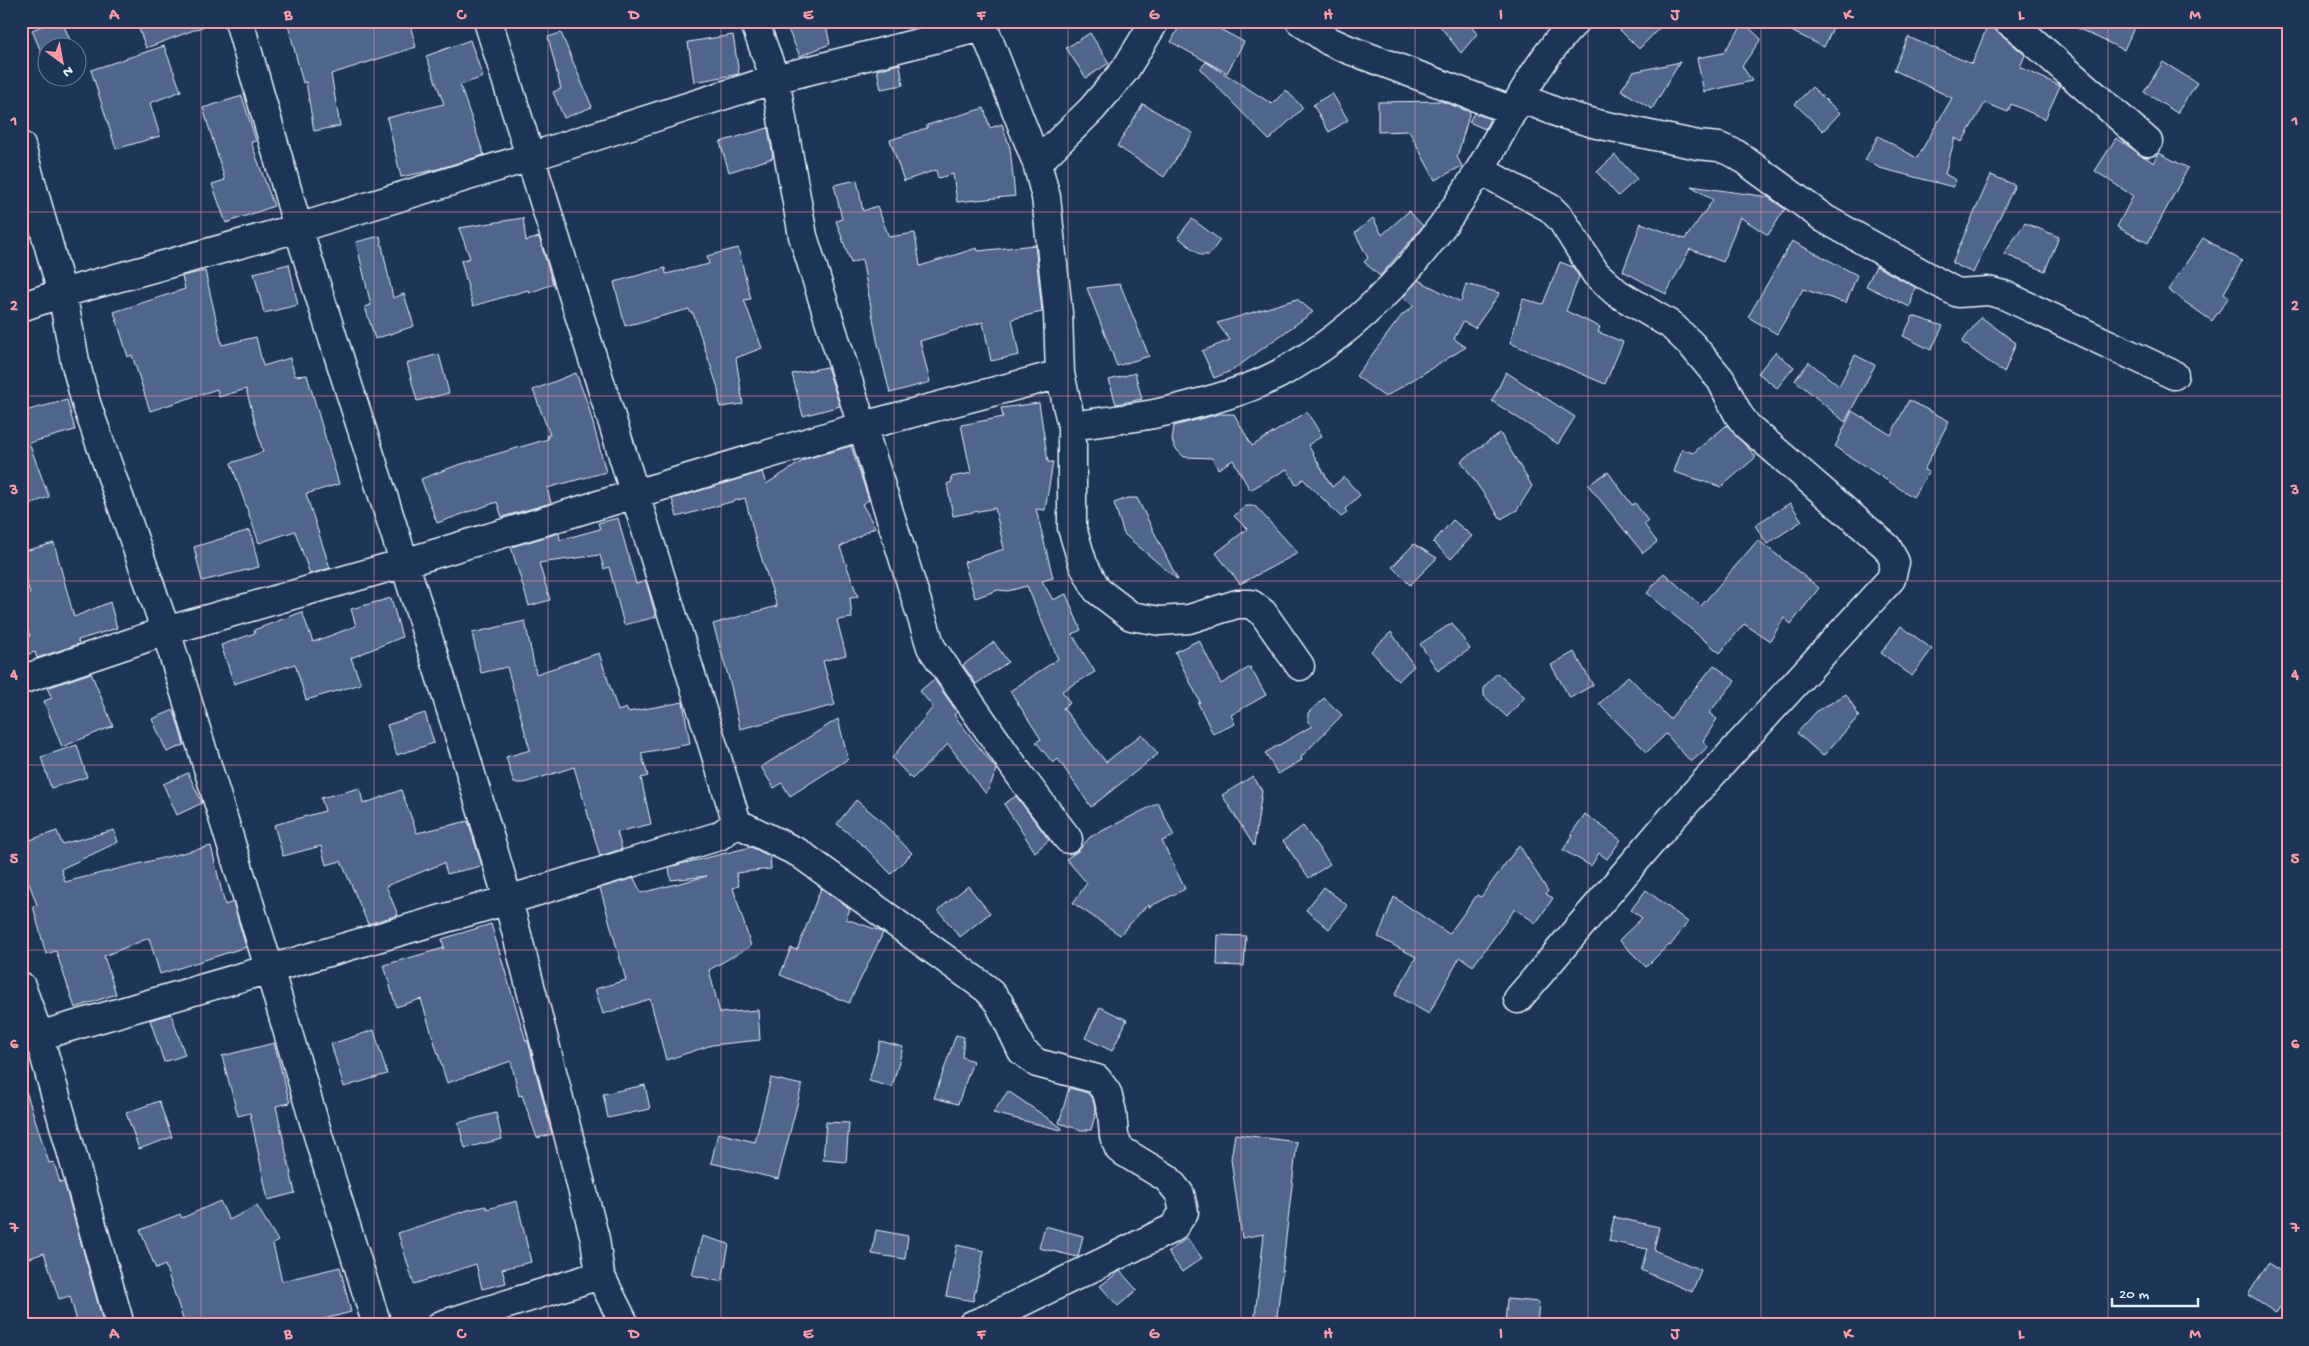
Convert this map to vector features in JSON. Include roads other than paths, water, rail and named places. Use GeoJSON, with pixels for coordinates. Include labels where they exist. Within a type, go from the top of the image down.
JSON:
{"type":"FeatureCollection","features":[{"type":"Feature","properties":{"kind":"street"},"geometry":{"type":"LineString","coordinates":[[238,21],[298,228],[465,754],[508,900],[595,1239],[600,1275],[625,1325]]}},
{"type":"Feature","properties":{"kind":"street"},"geometry":{"type":"LineString","coordinates":[[488,21],[737,823],[799,854],[987,989],[999,1003],[1022,1051],[1037,1063],[1096,1079],[1107,1093],[1112,1112],[1114,1136],[1119,1149],[1167,1178],[1180,1194],[1184,1212],[1173,1228],[972,1325]]}},
{"type":"Feature","properties":{"kind":"street"},"geometry":{"type":"LineString","coordinates":[[754,21],[775,79],[803,236],[931,647],[1024,781],[1068,839]]}},
{"type":"Feature","properties":{"kind":"street"},"geometry":{"type":"LineString","coordinates":[[1037,163],[1092,109],[1125,70],[1156,21]]}},
{"type":"Feature","properties":{"kind":"street"},"geometry":{"type":"LineString","coordinates":[[1300,21],[1329,41],[1348,50],[1517,104],[1597,124],[1698,145],[1718,147],[1736,154],[1825,219],[1948,288],[1958,293],[1988,291],[2004,295],[2174,374]]}},
{"type":"Feature","properties":{"kind":"street"},"geometry":{"type":"LineString","coordinates":[[1072,426],[1170,411],[1226,395],[1278,375],[1334,340],[1384,297],[1448,220],[1480,170],[1543,59],[1576,21]]}},
{"type":"Feature","properties":{"kind":"street"},"geometry":{"type":"LineString","coordinates":[[2008,21],[2148,142]]}},
{"type":"Feature","properties":{"kind":"street"},"geometry":{"type":"LineString","coordinates":[[21,307],[62,293],[298,228],[775,79],[982,24],[1037,163],[1046,197],[1058,313],[1060,374],[1072,426],[1072,528],[1083,564],[1097,590],[1132,616],[1160,621],[1189,619],[1237,604],[1251,604],[1263,613],[1300,666]]}},
{"type":"Feature","properties":{"kind":"street"},"geometry":{"type":"LineString","coordinates":[[21,146],[62,293],[75,361],[86,403],[166,631],[377,1325]]}},
{"type":"Feature","properties":{"kind":"street"},"geometry":{"type":"LineString","coordinates":[[1480,170],[1550,208],[1561,219],[1596,274],[1618,293],[1671,325],[1692,345],[1721,380],[1738,414],[1747,426],[1887,547],[1895,562],[1891,579],[1672,818],[1518,999]]}},
{"type":"Feature","properties":{"kind":"street"},"geometry":{"type":"LineString","coordinates":[[21,680],[166,631],[404,563],[634,493],[863,426],[1060,374]]}},
{"type":"Feature","properties":{"kind":"street"},"geometry":{"type":"LineString","coordinates":[[30,1038],[508,900],[719,836],[737,823]]}},
{"type":"Feature","properties":{"kind":"street"},"geometry":{"type":"LineString","coordinates":[[21,986],[30,1038],[120,1325]]}},
{"type":"Feature","properties":{"kind":"street"},"geometry":{"type":"LineString","coordinates":[[441,1325],[600,1275]]}}]}
